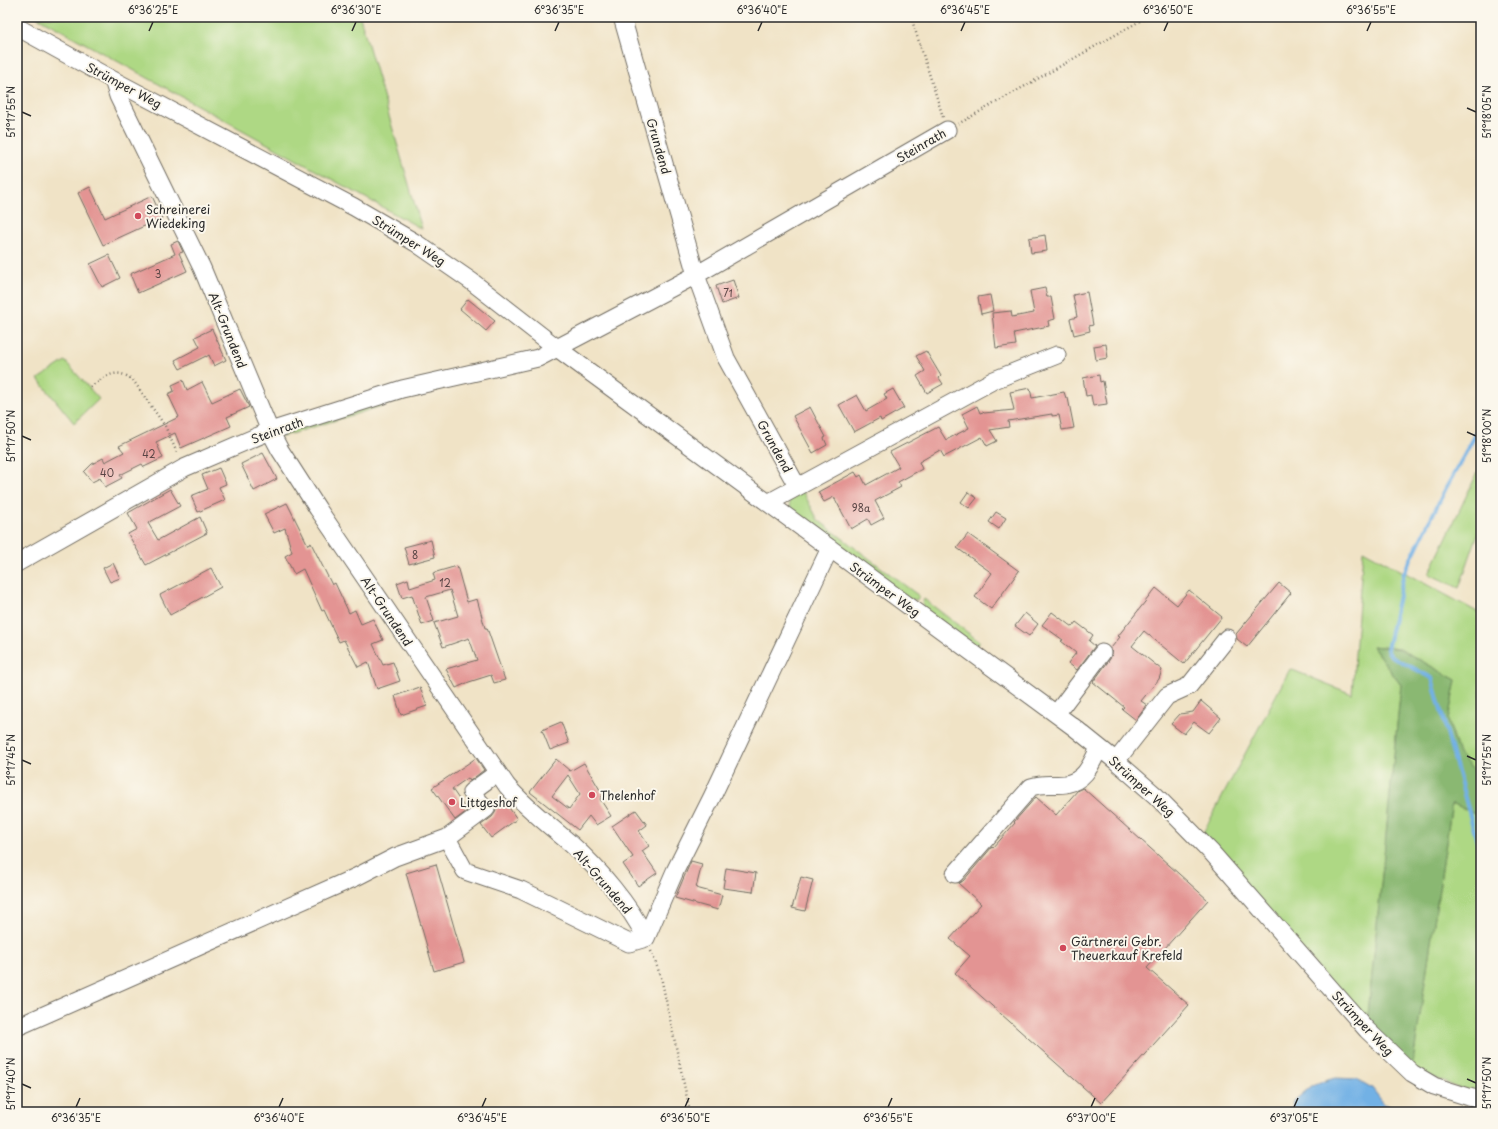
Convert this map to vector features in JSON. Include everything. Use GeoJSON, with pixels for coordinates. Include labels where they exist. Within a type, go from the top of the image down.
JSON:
{"type":"FeatureCollection","features":[{"type":"Feature","properties":{"kind":"street","name":"Grundend"},"geometry":{"type":"LineString","coordinates":[[622,17],[696,274],[726,358],[797,486]]}},
{"type":"Feature","properties":{"kind":"street","name":"Strümper Weg"},"geometry":{"type":"LineString","coordinates":[[17,27],[113,80],[354,208],[416,243],[472,281],[558,348],[1056,714],[1116,761],[1156,796],[1212,853],[1367,1030],[1412,1073],[1434,1086],[1481,1100]]}},
{"type":"Feature","properties":{"kind":"street","name":"Alt-Grundend"},"geometry":{"type":"LineString","coordinates":[[113,80],[118,96],[202,268],[270,431],[280,450],[497,773],[516,797],[592,865],[634,917],[646,938]]}},
{"type":"Feature","properties":{"kind":"street","name":"Steinrath"},"geometry":{"type":"LineString","coordinates":[[696,274],[947,130]]}},
{"type":"Feature","properties":{"kind":"street"},"geometry":{"type":"LineString","coordinates":[[558,348],[696,274]]}},
{"type":"Feature","properties":{"kind":"street","name":"Steinrath"},"geometry":{"type":"LineString","coordinates":[[17,563],[184,468],[270,431],[402,389],[538,358],[558,348]]}},
{"type":"Feature","properties":{"kind":"street"},"geometry":{"type":"LineString","coordinates":[[768,503],[994,380],[1056,355]]}},
{"type":"Feature","properties":{"kind":"street"},"geometry":{"type":"LineString","coordinates":[[447,838],[465,871],[521,890],[629,943],[646,938],[675,871],[712,797],[830,548]]}},
{"type":"Feature","properties":{"kind":"street"},"geometry":{"type":"LineString","coordinates":[[1116,761],[1167,696],[1189,686],[1227,638]]}},
{"type":"Feature","properties":{"kind":"street"},"geometry":{"type":"LineString","coordinates":[[1056,714],[1102,653]]}},
{"type":"Feature","properties":{"kind":"street"},"geometry":{"type":"LineString","coordinates":[[955,874],[1031,787],[1041,783],[1066,784],[1083,777],[1099,748]]}},
{"type":"Feature","properties":{"kind":"street"},"geometry":{"type":"LineString","coordinates":[[17,1027],[349,880],[395,857],[447,838],[486,809],[472,792],[497,773]]}},
{"type":"Feature","properties":{"kind":"path"},"geometry":{"type":"LineString","coordinates":[[911,17],[947,130]]}},
{"type":"Feature","properties":{"kind":"path","name":"Steinrath"},"geometry":{"type":"LineString","coordinates":[[947,130],[1147,17]]}},
{"type":"Feature","properties":{"kind":"path"},"geometry":{"type":"LineString","coordinates":[[90,387],[106,376],[120,373],[133,380],[165,426],[184,468]]}},
{"type":"Feature","properties":{"kind":"path"},"geometry":{"type":"LineString","coordinates":[[646,938],[661,977],[690,1112]]}},
{"type":"Feature","properties":{"kind":"green space"},"geometry":{"type":"Polygon","coordinates":[[[37,17],[360,17],[422,229],[37,17]]]}},
{"type":"Feature","properties":{"kind":"green space"},"geometry":{"type":"Polygon","coordinates":[[[65,361],[99,399],[74,423],[38,379],[65,361]]]}},
{"type":"Feature","properties":{"kind":"green space"},"geometry":{"type":"Polygon","coordinates":[[[450,385],[281,437],[281,433],[402,393],[450,385]]]}},
{"type":"Feature","properties":{"kind":"green space"},"geometry":{"type":"Polygon","coordinates":[[[1481,465],[1481,525],[1459,588],[1429,574],[1481,465]]]}},
{"type":"Feature","properties":{"kind":"green space"},"geometry":{"type":"Polygon","coordinates":[[[801,488],[818,520],[919,596],[917,600],[907,599],[792,515],[789,501],[801,488]]]}},
{"type":"Feature","properties":{"kind":"green space"},"geometry":{"type":"Polygon","coordinates":[[[1363,550],[1481,614],[1481,779],[1459,754],[1448,720],[1456,680],[1400,649],[1372,646],[1401,685],[1367,1025],[1202,835],[1290,669],[1352,694],[1363,550]]]}},
{"type":"Feature","properties":{"kind":"green space"},"geometry":{"type":"Polygon","coordinates":[[[924,599],[980,642],[976,646],[924,610],[922,604],[924,599]]]}},
{"type":"Feature","properties":{"kind":"green space"},"geometry":{"type":"Polygon","coordinates":[[[1372,646],[1400,649],[1456,680],[1448,720],[1459,754],[1481,779],[1481,799],[1477,815],[1452,803],[1412,1068],[1367,1025],[1401,685],[1372,646]]]}},
{"type":"Feature","properties":{"kind":"green space"},"geometry":{"type":"Polygon","coordinates":[[[1481,799],[1481,1095],[1470,1093],[1412,1068],[1452,803],[1477,815],[1481,799]]]}},
{"type":"Feature","properties":{"kind":"water"},"geometry":{"type":"Polygon","coordinates":[[[1335,1078],[1357,1079],[1372,1088],[1384,1104],[1403,1112],[1292,1112],[1294,1101],[1314,1084],[1335,1078]]]}},
{"type":"Feature","properties":{"kind":"building"},"geometry":{"type":"Polygon","coordinates":[[[90,187],[105,218],[152,196],[162,218],[103,245],[78,193],[90,187]]]}},
{"type":"Feature","properties":{"kind":"building"},"geometry":{"type":"Polygon","coordinates":[[[1045,235],[1047,251],[1031,253],[1029,238],[1045,235]]]}},
{"type":"Feature","properties":{"kind":"building"},"geometry":{"type":"Polygon","coordinates":[[[178,241],[183,252],[179,253],[187,271],[138,293],[130,274],[175,254],[171,244],[178,241]]]}},
{"type":"Feature","properties":{"kind":"building"},"geometry":{"type":"Polygon","coordinates":[[[109,255],[120,278],[102,287],[90,264],[109,255]]]}},
{"type":"Feature","properties":{"kind":"building"},"geometry":{"type":"Polygon","coordinates":[[[733,280],[739,298],[722,304],[716,286],[733,280]]]}},
{"type":"Feature","properties":{"kind":"building"},"geometry":{"type":"Polygon","coordinates":[[[1045,288],[1047,297],[1051,297],[1055,319],[1048,321],[1049,326],[1014,333],[1016,345],[996,348],[992,313],[1011,311],[1012,317],[1034,313],[1030,291],[1045,288]]]}},
{"type":"Feature","properties":{"kind":"building"},"geometry":{"type":"Polygon","coordinates":[[[1087,292],[1093,325],[1089,326],[1090,331],[1074,335],[1070,319],[1077,317],[1073,295],[1087,292]]]}},
{"type":"Feature","properties":{"kind":"building"},"geometry":{"type":"Polygon","coordinates":[[[990,295],[993,311],[981,314],[978,297],[990,295]]]}},
{"type":"Feature","properties":{"kind":"building"},"geometry":{"type":"Polygon","coordinates":[[[468,299],[495,321],[486,331],[460,309],[468,299]]]}},
{"type":"Feature","properties":{"kind":"building"},"geometry":{"type":"Polygon","coordinates":[[[212,329],[226,360],[214,366],[209,355],[180,369],[175,360],[200,347],[195,337],[212,329]]]}},
{"type":"Feature","properties":{"kind":"building"},"geometry":{"type":"Polygon","coordinates":[[[1106,344],[1108,358],[1096,360],[1094,346],[1106,344]]]}},
{"type":"Feature","properties":{"kind":"building"},"geometry":{"type":"Polygon","coordinates":[[[926,351],[941,376],[939,378],[943,384],[927,393],[917,376],[925,371],[916,356],[926,351]]]}},
{"type":"Feature","properties":{"kind":"building"},"geometry":{"type":"Polygon","coordinates":[[[1099,375],[1100,382],[1103,381],[1107,404],[1093,406],[1091,395],[1086,396],[1083,378],[1099,375]]]}},
{"type":"Feature","properties":{"kind":"building"},"geometry":{"type":"Polygon","coordinates":[[[183,380],[187,390],[202,382],[212,402],[240,389],[249,407],[227,417],[231,426],[181,448],[175,433],[156,442],[163,458],[144,467],[142,464],[120,475],[122,478],[105,487],[100,478],[92,482],[84,472],[92,464],[103,458],[105,462],[124,452],[119,446],[179,417],[168,394],[174,391],[172,385],[183,380]]]}},
{"type":"Feature","properties":{"kind":"building"},"geometry":{"type":"Polygon","coordinates":[[[1030,388],[1032,398],[1064,392],[1066,398],[1068,398],[1074,428],[1062,430],[1059,415],[1052,416],[1052,414],[1008,421],[1009,427],[990,430],[997,441],[987,446],[982,437],[944,457],[940,450],[919,462],[922,469],[898,482],[901,487],[875,501],[884,518],[871,525],[868,519],[851,529],[834,497],[824,502],[818,492],[855,472],[858,477],[861,475],[866,485],[899,467],[890,452],[938,427],[946,440],[969,428],[962,414],[977,406],[980,413],[1014,410],[1010,392],[1030,388]]]}},
{"type":"Feature","properties":{"kind":"building"},"geometry":{"type":"Polygon","coordinates":[[[893,389],[904,408],[881,421],[880,418],[854,432],[839,405],[857,395],[866,411],[887,399],[884,394],[893,389]]]}},
{"type":"Feature","properties":{"kind":"building"},"geometry":{"type":"Polygon","coordinates":[[[810,407],[826,437],[824,438],[827,445],[813,453],[793,416],[810,407]]]}},
{"type":"Feature","properties":{"kind":"building"},"geometry":{"type":"Polygon","coordinates":[[[263,453],[277,479],[254,491],[241,464],[263,453]]]}},
{"type":"Feature","properties":{"kind":"building"},"geometry":{"type":"Polygon","coordinates":[[[219,468],[226,484],[219,487],[225,500],[198,512],[191,496],[208,489],[202,475],[219,468]]]}},
{"type":"Feature","properties":{"kind":"building"},"geometry":{"type":"Polygon","coordinates":[[[170,489],[180,506],[148,523],[158,540],[200,517],[207,533],[146,565],[128,534],[137,529],[128,513],[170,489]]]}},
{"type":"Feature","properties":{"kind":"building"},"geometry":{"type":"Polygon","coordinates":[[[968,492],[977,498],[969,508],[961,502],[968,492]]]}},
{"type":"Feature","properties":{"kind":"building"},"geometry":{"type":"Polygon","coordinates":[[[287,503],[308,545],[311,543],[332,585],[335,583],[349,613],[355,610],[361,624],[373,619],[383,640],[373,644],[383,665],[393,662],[400,681],[377,689],[368,662],[358,667],[344,640],[339,642],[324,610],[322,611],[303,569],[294,574],[285,556],[292,552],[285,528],[274,533],[264,514],[287,503]]]}},
{"type":"Feature","properties":{"kind":"building"},"geometry":{"type":"Polygon","coordinates":[[[996,512],[1006,518],[999,529],[989,522],[996,512]]]}},
{"type":"Feature","properties":{"kind":"building"},"geometry":{"type":"Polygon","coordinates":[[[968,534],[1019,571],[991,609],[975,597],[992,573],[957,548],[968,534]]]}},
{"type":"Feature","properties":{"kind":"building"},"geometry":{"type":"Polygon","coordinates":[[[431,540],[435,557],[409,564],[404,547],[431,540]]]}},
{"type":"Feature","properties":{"kind":"building"},"geometry":{"type":"Polygon","coordinates":[[[113,563],[120,578],[110,582],[103,568],[113,563]]]}},
{"type":"Feature","properties":{"kind":"building"},"geometry":{"type":"Polygon","coordinates":[[[457,566],[467,602],[477,599],[485,628],[487,628],[505,680],[494,683],[491,675],[456,688],[446,669],[477,660],[469,638],[443,647],[434,623],[458,616],[450,590],[426,597],[434,621],[422,625],[412,595],[402,598],[397,583],[408,579],[410,588],[435,580],[433,573],[457,566]]]}},
{"type":"Feature","properties":{"kind":"building"},"geometry":{"type":"Polygon","coordinates":[[[211,568],[221,587],[170,615],[160,595],[211,568]]]}},
{"type":"Feature","properties":{"kind":"building"},"geometry":{"type":"Polygon","coordinates":[[[1279,583],[1291,593],[1247,647],[1237,639],[1236,634],[1279,583]]]}},
{"type":"Feature","properties":{"kind":"building"},"geometry":{"type":"Polygon","coordinates":[[[1156,588],[1177,605],[1189,590],[1222,617],[1184,664],[1144,631],[1132,646],[1162,670],[1159,679],[1141,701],[1147,705],[1136,720],[1122,709],[1124,707],[1093,682],[1110,659],[1112,654],[1111,648],[1120,637],[1118,636],[1156,588]]]}},
{"type":"Feature","properties":{"kind":"building"},"geometry":{"type":"Polygon","coordinates":[[[1052,612],[1072,627],[1076,622],[1093,635],[1089,641],[1095,646],[1077,670],[1068,663],[1076,653],[1061,641],[1063,640],[1042,625],[1052,612]]]}},
{"type":"Feature","properties":{"kind":"building"},"geometry":{"type":"Polygon","coordinates":[[[1025,613],[1038,624],[1029,636],[1015,626],[1025,613]]]}},
{"type":"Feature","properties":{"kind":"building"},"geometry":{"type":"Polygon","coordinates":[[[420,687],[427,706],[401,715],[395,696],[420,687]]]}},
{"type":"Feature","properties":{"kind":"building"},"geometry":{"type":"Polygon","coordinates":[[[1201,701],[1221,718],[1209,733],[1194,722],[1184,734],[1171,724],[1180,714],[1193,712],[1201,701]]]}},
{"type":"Feature","properties":{"kind":"building"},"geometry":{"type":"Polygon","coordinates":[[[561,722],[569,743],[550,750],[542,730],[561,722]]]}},
{"type":"Feature","properties":{"kind":"building","name":"Littgeshof"},"geometry":{"type":"Polygon","coordinates":[[[476,758],[484,770],[470,781],[468,778],[452,789],[467,811],[455,820],[432,788],[476,758]]]}},
{"type":"Feature","properties":{"kind":"building","name":"Thelenhof"},"geometry":{"type":"Polygon","coordinates":[[[556,759],[570,771],[584,763],[603,795],[600,799],[611,816],[596,825],[589,816],[578,830],[530,792],[556,759]],[[568,775],[552,796],[569,809],[580,794],[568,775]]]}},
{"type":"Feature","properties":{"kind":"building","name":"Gärtnerei Gebr. Theuerkauf Krefeld"},"geometry":{"type":"Polygon","coordinates":[[[1083,788],[1208,900],[1147,968],[1189,1005],[1101,1103],[955,973],[970,956],[950,939],[981,904],[958,883],[963,881],[992,847],[993,848],[1036,797],[1056,815],[1078,790],[1083,788]]]}},
{"type":"Feature","properties":{"kind":"building"},"geometry":{"type":"Polygon","coordinates":[[[505,802],[517,819],[491,838],[481,825],[492,817],[496,809],[505,802]]]}},
{"type":"Feature","properties":{"kind":"building"},"geometry":{"type":"Polygon","coordinates":[[[636,810],[647,825],[639,831],[649,846],[642,851],[657,873],[638,886],[623,864],[633,857],[612,826],[636,810]]]}},
{"type":"Feature","properties":{"kind":"building"},"geometry":{"type":"Polygon","coordinates":[[[691,861],[702,864],[696,888],[722,895],[718,910],[675,898],[691,861]]]}},
{"type":"Feature","properties":{"kind":"building"},"geometry":{"type":"Polygon","coordinates":[[[436,864],[464,962],[434,971],[406,873],[436,864]]]}},
{"type":"Feature","properties":{"kind":"building"},"geometry":{"type":"Polygon","coordinates":[[[726,868],[756,873],[753,892],[723,888],[726,868]]]}},
{"type":"Feature","properties":{"kind":"building"},"geometry":{"type":"Polygon","coordinates":[[[801,877],[813,880],[805,911],[792,908],[801,877]]]}},
{"type":"Feature","properties":{"kind":"waterway"},"geometry":{"type":"LineString","coordinates":[[1481,425],[1446,488],[1404,573],[1387,650],[1391,656],[1432,678],[1481,856]]}},
{"type":"Feature","properties":{"kind":"place","name":"Schreinerei Wiedeking"},"geometry":{"type":"Point","coordinates":[138,216]}},
{"type":"Feature","properties":{"kind":"place","name":"Thelenhof"},"geometry":{"type":"Point","coordinates":[592,795]}},
{"type":"Feature","properties":{"kind":"place","name":"Littgeshof"},"geometry":{"type":"Point","coordinates":[452,802]}},
{"type":"Feature","properties":{"kind":"place","name":"Gärtnerei Gebr. Theuerkauf Krefeld"},"geometry":{"type":"Point","coordinates":[1063,948]}}]}
